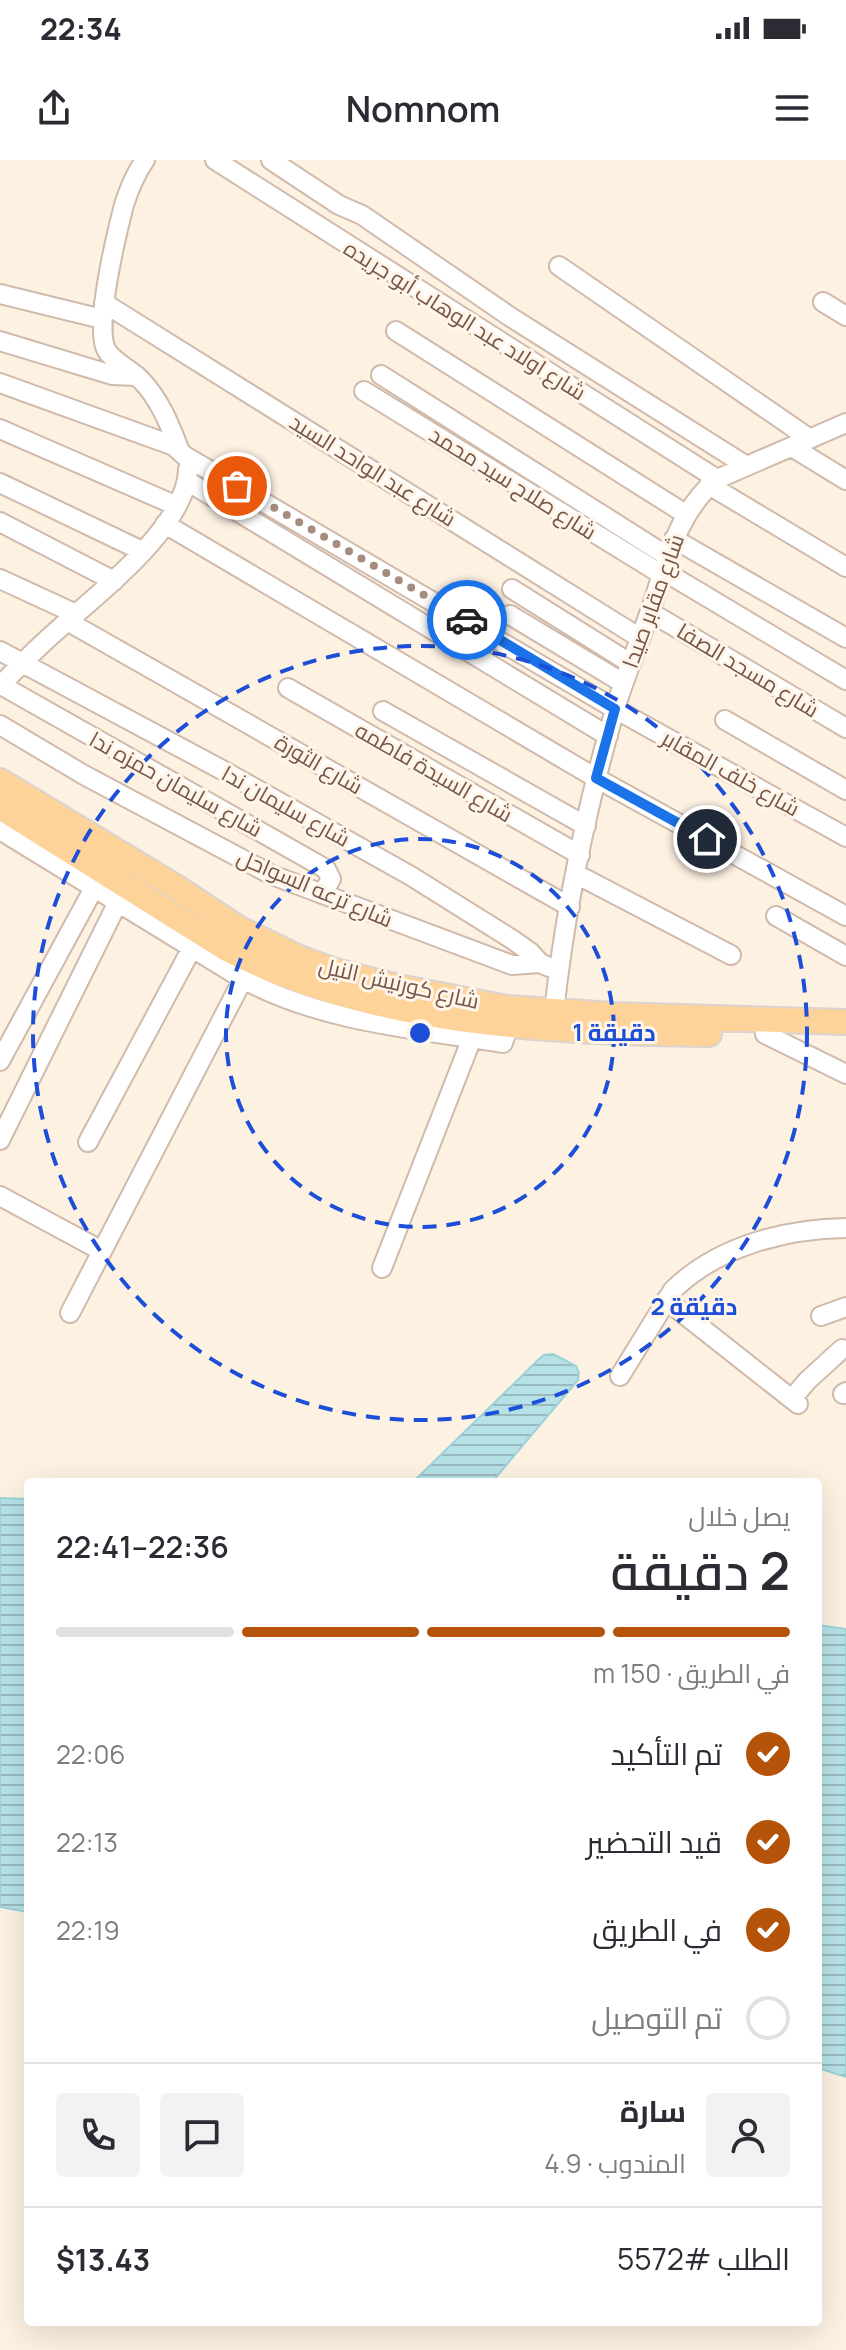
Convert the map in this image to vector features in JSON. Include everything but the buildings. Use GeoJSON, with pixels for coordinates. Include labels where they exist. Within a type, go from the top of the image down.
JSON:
{"type":"FeatureCollection","features":[{"type":"Feature","properties":{"kind":"main road","name":"شارع كورنيش النيل"},"geometry":{"type":"LineString","coordinates":[[0,781],[238,928],[362,989],[554,1012],[846,1022]]}},
{"type":"Feature","properties":{"kind":"main road","name":"شارع كورنيش النيل"},"geometry":{"type":"LineString","coordinates":[[0,807],[227,949],[279,973],[509,1024],[627,1034],[846,1036]]}},
{"type":"Feature","properties":{"kind":"street"},"geometry":{"type":"LineString","coordinates":[[0,686],[114,581],[142,551],[177,506],[187,481],[188,461],[167,417],[137,376],[104,345],[103,311],[124,205],[145,160]]}},
{"type":"Feature","properties":{"kind":"street","name":"شارع اولاد عبد الوهاب أبو جريده"},"geometry":{"type":"LineString","coordinates":[[215,160],[846,567]]}},
{"type":"Feature","properties":{"kind":"street"},"geometry":{"type":"LineString","coordinates":[[271,160],[339,205],[362,215],[509,316],[745,465]]}},
{"type":"Feature","properties":{"kind":"street"},"geometry":{"type":"LineString","coordinates":[[559,266],[810,439]]}},
{"type":"Feature","properties":{"kind":"street","name":"شارع عبد الواحد السيد"},"geometry":{"type":"LineString","coordinates":[[0,294],[103,311],[640,638]]}},
{"type":"Feature","properties":{"kind":"street"},"geometry":{"type":"LineString","coordinates":[[823,302],[846,316]]}},
{"type":"Feature","properties":{"kind":"street"},"geometry":{"type":"LineString","coordinates":[[396,331],[687,515]]}},
{"type":"Feature","properties":{"kind":"street"},"geometry":{"type":"LineString","coordinates":[[0,341],[112,375],[137,376]]}},
{"type":"Feature","properties":{"kind":"street"},"geometry":{"type":"LineString","coordinates":[[381,375],[846,680]]}},
{"type":"Feature","properties":{"kind":"street","name":"شارع خلف المقابر"},"geometry":{"type":"LineString","coordinates":[[0,383],[127,428],[182,452],[615,709],[846,837]]}},
{"type":"Feature","properties":{"kind":"street","name":"شارع صلاح سيد محمد"},"geometry":{"type":"LineString","coordinates":[[364,391],[666,560]]}},
{"type":"Feature","properties":{"kind":"street","name":"شارع مقابر صيدا"},"geometry":{"type":"LineString","coordinates":[[554,1012],[558,971],[596,778],[623,683],[666,560],[687,515],[713,482],[745,465],[846,423]]}},
{"type":"Feature","properties":{"kind":"street"},"geometry":{"type":"LineString","coordinates":[[0,429],[177,506]]}},
{"type":"Feature","properties":{"kind":"street"},"geometry":{"type":"LineString","coordinates":[[792,447],[846,480]]}},
{"type":"Feature","properties":{"kind":"street"},"geometry":{"type":"LineString","coordinates":[[187,481],[608,736]]}},
{"type":"Feature","properties":{"kind":"street"},"geometry":{"type":"LineString","coordinates":[[0,483],[142,551]]}},
{"type":"Feature","properties":{"kind":"street"},"geometry":{"type":"LineString","coordinates":[[0,522],[114,581]]}},
{"type":"Feature","properties":{"kind":"street"},"geometry":{"type":"LineString","coordinates":[[165,524],[596,778],[846,916]]}},
{"type":"Feature","properties":{"kind":"street"},"geometry":{"type":"LineString","coordinates":[[666,560],[846,638]]}},
{"type":"Feature","properties":{"kind":"street","name":"شارع الثورة"},"geometry":{"type":"LineString","coordinates":[[0,579],[570,907]]}},
{"type":"Feature","properties":{"kind":"street"},"geometry":{"type":"LineString","coordinates":[[512,589],[630,663]]}},
{"type":"Feature","properties":{"kind":"street","name":"شارع مسجد الصفا"},"geometry":{"type":"LineString","coordinates":[[650,612],[846,728]]}},
{"type":"Feature","properties":{"kind":"street"},"geometry":{"type":"LineString","coordinates":[[510,615],[623,683]]}},
{"type":"Feature","properties":{"kind":"street","name":"شارع سليمان ندا"},"geometry":{"type":"LineString","coordinates":[[0,651],[411,876],[513,940],[540,963]]}},
{"type":"Feature","properties":{"kind":"street","name":"شارع سليمان حمزه ندا"},"geometry":{"type":"LineString","coordinates":[[0,686],[326,869],[331,879],[322,894]]}},
{"type":"Feature","properties":{"kind":"street","name":"شارع السيدة فاطمه"},"geometry":{"type":"LineString","coordinates":[[288,688],[580,855]]}},
{"type":"Feature","properties":{"kind":"street"},"geometry":{"type":"LineString","coordinates":[[383,711],[586,826]]}},
{"type":"Feature","properties":{"kind":"street"},"geometry":{"type":"LineString","coordinates":[[725,720],[846,790]]}},
{"type":"Feature","properties":{"kind":"street","name":"شارع ترعه السواحل"},"geometry":{"type":"LineString","coordinates":[[0,725],[84,775],[272,875],[512,965],[540,963],[558,971]]}},
{"type":"Feature","properties":{"kind":"street"},"geometry":{"type":"LineString","coordinates":[[0,830],[243,979],[276,995],[358,1019],[503,1043],[509,1024]]}},
{"type":"Feature","properties":{"kind":"street"},"geometry":{"type":"LineString","coordinates":[[576,874],[731,955]]}},
{"type":"Feature","properties":{"kind":"street"},"geometry":{"type":"LineString","coordinates":[[0,1061],[94,888]]}},
{"type":"Feature","properties":{"kind":"street"},"geometry":{"type":"LineString","coordinates":[[0,1140],[118,902]]}},
{"type":"Feature","properties":{"kind":"street"},"geometry":{"type":"LineString","coordinates":[[776,916],[846,956]]}},
{"type":"Feature","properties":{"kind":"street"},"geometry":{"type":"LineString","coordinates":[[88,1142],[192,948]]}},
{"type":"Feature","properties":{"kind":"street"},"geometry":{"type":"LineString","coordinates":[[70,1313],[243,979]]}},
{"type":"Feature","properties":{"kind":"street"},"geometry":{"type":"LineString","coordinates":[[765,1034],[846,1074]]}},
{"type":"Feature","properties":{"kind":"street"},"geometry":{"type":"LineString","coordinates":[[382,1268],[472,1038]]}},
{"type":"Feature","properties":{"kind":"street"},"geometry":{"type":"LineString","coordinates":[[0,1196],[102,1251]]}},
{"type":"Feature","properties":{"kind":"street"},"geometry":{"type":"LineString","coordinates":[[620,1376],[666,1300],[685,1278],[760,1240],[816,1228],[846,1228]]}},
{"type":"Feature","properties":{"kind":"street"},"geometry":{"type":"LineString","coordinates":[[666,1300],[795,1402],[807,1381],[842,1349]]}},
{"type":"Feature","properties":{"kind":"street"},"geometry":{"type":"LineString","coordinates":[[821,1316],[846,1307]]}},
{"type":"Feature","properties":{"kind":"water"},"geometry":{"type":"Polygon","coordinates":[[[553,1354],[576,1366],[578,1380],[495,1478],[417,1478],[538,1360],[544,1355],[553,1354]]]}},
{"type":"Feature","properties":{"kind":"water"},"geometry":{"type":"Polygon","coordinates":[[[0,1498],[24,1499],[24,1911],[0,1907],[0,1498]]]}},
{"type":"Feature","properties":{"kind":"water"},"geometry":{"type":"Polygon","coordinates":[[[822,1626],[846,1629],[846,2077],[822,2069],[822,1626]]]}},
{"type":"Feature","properties":{"kind":"way so far"},"geometry":{"type":"LineString","coordinates":[[237,486],[467,620]]}},
{"type":"Feature","properties":{"kind":"route"},"geometry":{"type":"LineString","coordinates":[[467,620],[615,709],[596,778],[707,839]]}}]}
